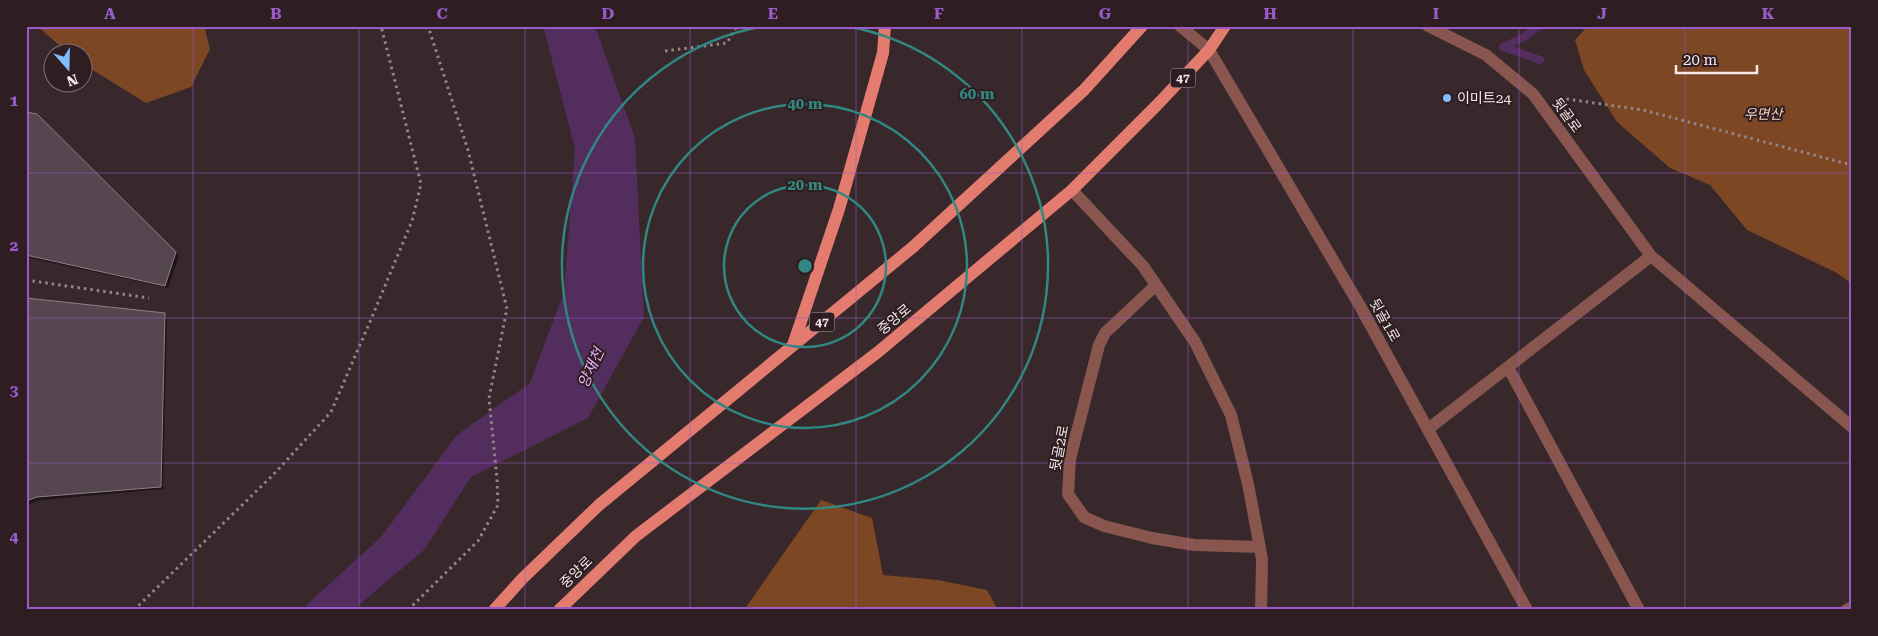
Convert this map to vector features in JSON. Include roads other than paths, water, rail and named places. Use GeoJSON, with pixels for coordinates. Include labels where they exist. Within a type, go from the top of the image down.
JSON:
{"type":"FeatureCollection","features":[{"type":"Feature","properties":{"kind":"main road"},"geometry":{"type":"LineString","coordinates":[[793,346],[839,209],[883,53],[885,26]]}},
{"type":"Feature","properties":{"kind":"main road","name":"47"},"geometry":{"type":"LineString","coordinates":[[494,610],[523,578],[599,505],[934,228],[1084,90],[1142,26]]}},
{"type":"Feature","properties":{"kind":"main road","name":"중앙로"},"geometry":{"type":"LineString","coordinates":[[559,610],[636,536],[878,352],[1072,190],[1158,105],[1209,50],[1225,26]]}},
{"type":"Feature","properties":{"kind":"street","name":"뒷골1로"},"geometry":{"type":"LineString","coordinates":[[1180,26],[1209,50],[1360,306],[1527,610]]}},
{"type":"Feature","properties":{"kind":"street","name":"뒷골로"},"geometry":{"type":"LineString","coordinates":[[1428,26],[1486,55],[1533,94],[1651,256],[1852,427]]}},
{"type":"Feature","properties":{"kind":"street"},"geometry":{"type":"LineString","coordinates":[[1072,190],[1143,266],[1195,342],[1231,415],[1248,484],[1262,559],[1261,610]]}},
{"type":"Feature","properties":{"kind":"street"},"geometry":{"type":"LineString","coordinates":[[1428,429],[1651,256]]}},
{"type":"Feature","properties":{"kind":"street","name":"뒷골2로"},"geometry":{"type":"LineString","coordinates":[[1156,285],[1105,333],[1100,345],[1070,459],[1068,494],[1084,517],[1104,526],[1152,538],[1194,545],[1260,547]]}},
{"type":"Feature","properties":{"kind":"street"},"geometry":{"type":"LineString","coordinates":[[1508,367],[1639,610]]}},
{"type":"Feature","properties":{"kind":"street"},"geometry":{"type":"LineString","coordinates":[[1846,610],[1852,607]]}},
{"type":"Feature","properties":{"kind":"water","name":"양재천"},"geometry":{"type":"Polygon","coordinates":[[[543,26],[595,26],[635,138],[644,317],[588,418],[471,477],[424,550],[353,610],[301,610],[381,537],[457,435],[530,383],[564,292],[575,148],[543,26]]]}},
{"type":"Feature","properties":{"kind":"waterway"},"geometry":{"type":"LineString","coordinates":[[1503,47],[1524,37],[1539,26]]}},
{"type":"Feature","properties":{"kind":"waterway"},"geometry":{"type":"LineString","coordinates":[[1503,47],[1540,60]]}},
{"type":"Feature","properties":{"kind":"place","name":"이미트24"},"geometry":{"type":"Point","coordinates":[1447,98]}},
{"type":"Feature","properties":{"kind":"park label","name":"우면산"},"geometry":{"type":"Point","coordinates":[1763,114]}}]}
